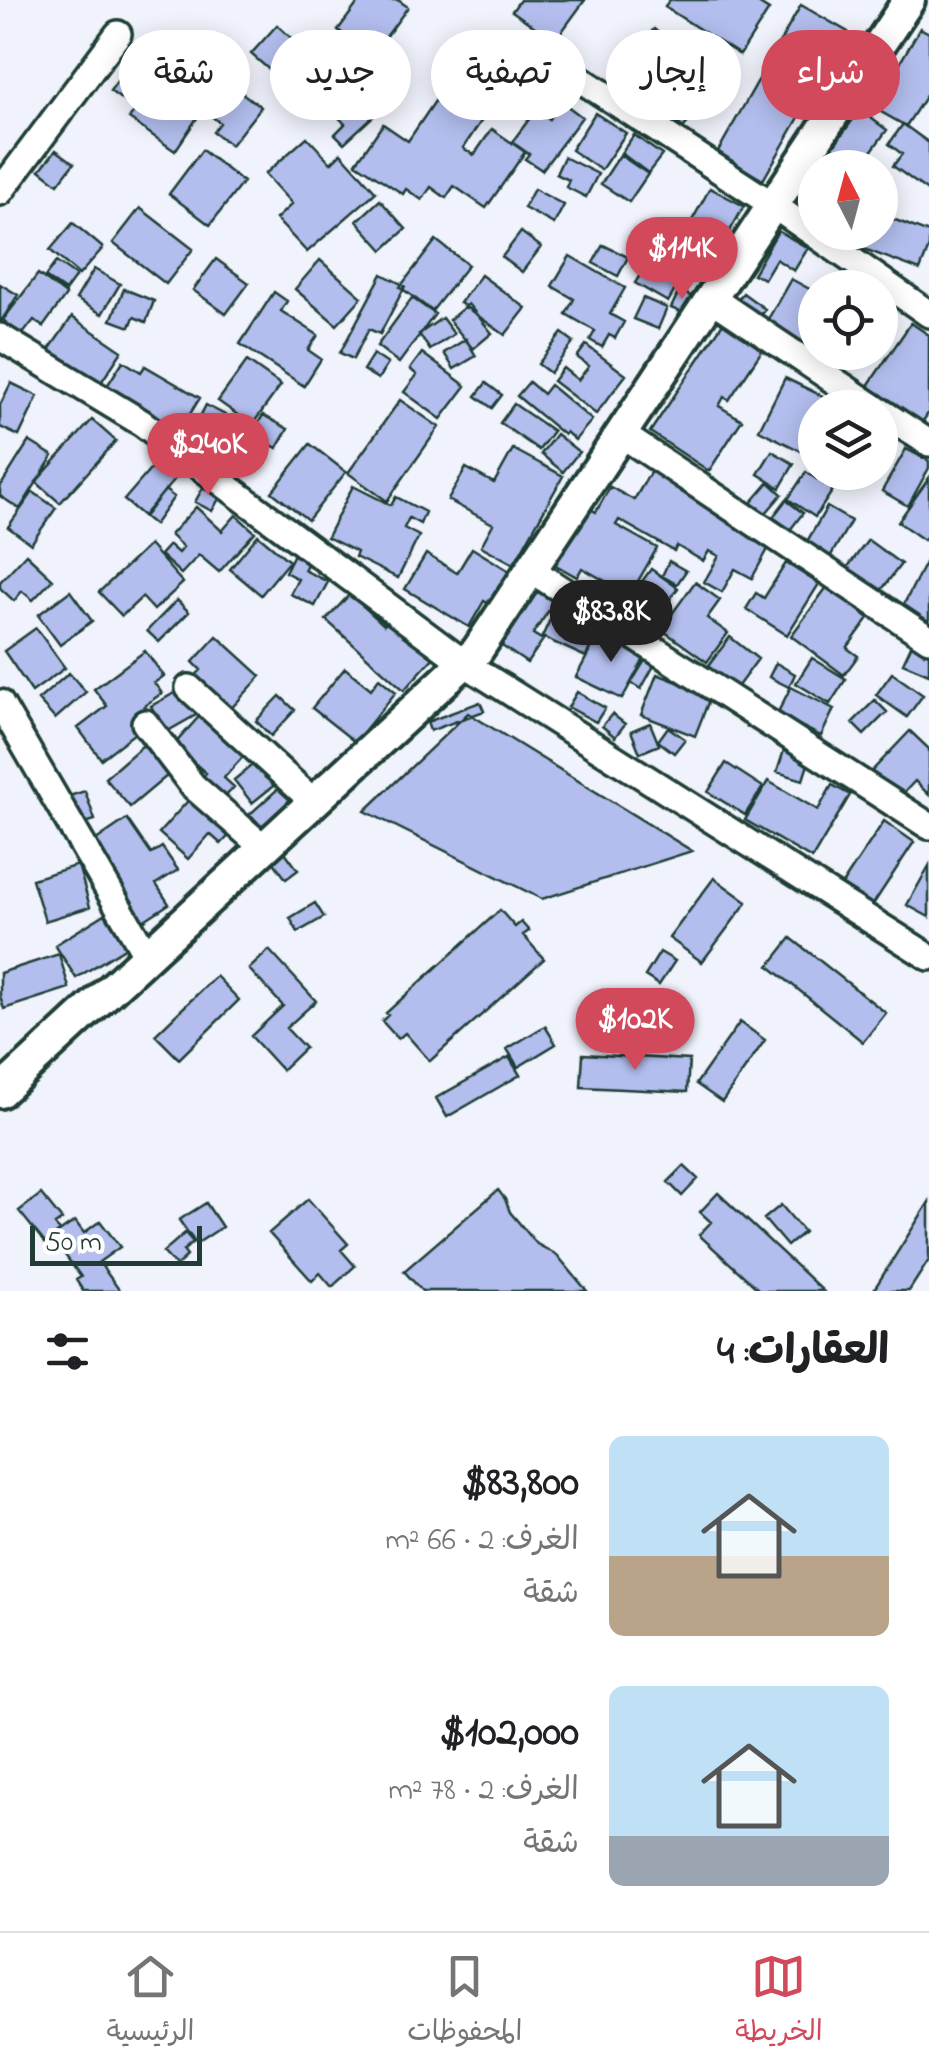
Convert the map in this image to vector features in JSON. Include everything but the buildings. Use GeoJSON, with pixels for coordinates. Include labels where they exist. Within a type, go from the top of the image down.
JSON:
{"type":"FeatureCollection","features":[{"type":"Feature","properties":{"kind":"street"},"geometry":{"type":"LineString","coordinates":[[0,1092],[477,652],[908,0]]}},
{"type":"Feature","properties":{"kind":"street"},"geometry":{"type":"LineString","coordinates":[[918,0],[929,8]]}},
{"type":"Feature","properties":{"kind":"street"},"geometry":{"type":"LineString","coordinates":[[0,192],[118,34]]}},
{"type":"Feature","properties":{"kind":"street"},"geometry":{"type":"LineString","coordinates":[[586,84],[929,314]]}},
{"type":"Feature","properties":{"kind":"street"},"geometry":{"type":"LineString","coordinates":[[711,298],[849,390]]}},
{"type":"Feature","properties":{"kind":"street"},"geometry":{"type":"LineString","coordinates":[[0,337],[142,423],[464,663],[929,957]]}},
{"type":"Feature","properties":{"kind":"street"},"geometry":{"type":"LineString","coordinates":[[898,422],[929,443]]}},
{"type":"Feature","properties":{"kind":"street"},"geometry":{"type":"LineString","coordinates":[[622,434],[929,638]]}},
{"type":"Feature","properties":{"kind":"street"},"geometry":{"type":"LineString","coordinates":[[531,570],[929,826]]}},
{"type":"Feature","properties":{"kind":"street"},"geometry":{"type":"LineString","coordinates":[[189,688],[314,802]]}},
{"type":"Feature","properties":{"kind":"street"},"geometry":{"type":"LineString","coordinates":[[0,703],[8,735],[147,956]]}},
{"type":"Feature","properties":{"kind":"street"},"geometry":{"type":"LineString","coordinates":[[145,723],[193,786],[264,848]]}}]}
